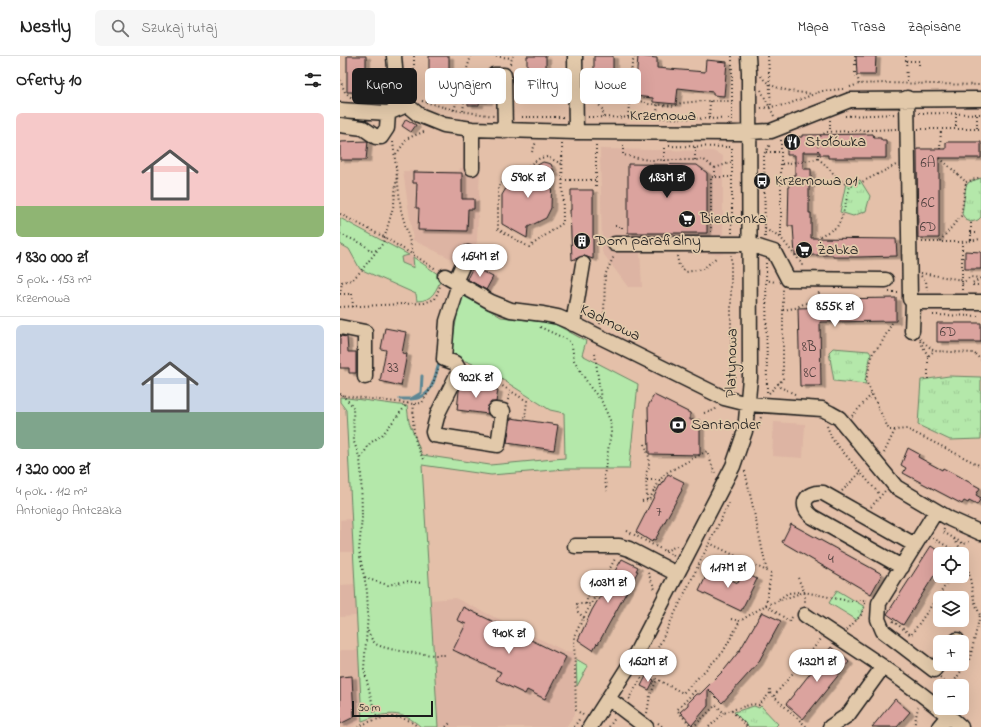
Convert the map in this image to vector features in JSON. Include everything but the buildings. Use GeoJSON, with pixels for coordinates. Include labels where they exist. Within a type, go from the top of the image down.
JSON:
{"type":"FeatureCollection","features":[{"type":"Feature","properties":{"kind":"street","name":"Krzemowa"},"geometry":{"type":"LineString","coordinates":[[394,56],[395,68]]}},
{"type":"Feature","properties":{"kind":"street"},"geometry":{"type":"LineString","coordinates":[[575,56],[576,132]]}},
{"type":"Feature","properties":{"kind":"street","name":"Platynowa"},"geometry":{"type":"LineString","coordinates":[[590,727],[632,661],[732,466],[745,431],[748,404],[750,132],[748,56]]}},
{"type":"Feature","properties":{"kind":"street","name":"Krzemowa"},"geometry":{"type":"LineString","coordinates":[[414,104],[418,114],[444,125],[472,129],[576,132],[750,132],[772,131],[850,100],[907,98],[981,99]]}},
{"type":"Feature","properties":{"kind":"street"},"geometry":{"type":"LineString","coordinates":[[907,98],[908,159],[915,241],[911,297],[912,331]]}},
{"type":"Feature","properties":{"kind":"street"},"geometry":{"type":"LineString","coordinates":[[340,110],[388,113],[405,104]]}},
{"type":"Feature","properties":{"kind":"street"},"geometry":{"type":"LineString","coordinates":[[505,104],[505,131]]}},
{"type":"Feature","properties":{"kind":"street"},"geometry":{"type":"LineString","coordinates":[[340,125],[363,128],[376,137],[381,137],[388,128],[388,113]]}},
{"type":"Feature","properties":{"kind":"street"},"geometry":{"type":"LineString","coordinates":[[472,129],[472,168]]}},
{"type":"Feature","properties":{"kind":"street"},"geometry":{"type":"LineString","coordinates":[[617,245],[749,244],[774,252],[788,279],[886,286]]}},
{"type":"Feature","properties":{"kind":"street"},"geometry":{"type":"LineString","coordinates":[[468,253],[453,280],[447,321],[444,359],[455,363],[458,368],[458,373],[438,413],[433,430],[434,435],[498,445],[503,411],[495,410]]}},
{"type":"Feature","properties":{"kind":"street"},"geometry":{"type":"LineString","coordinates":[[573,324],[583,264]]}},
{"type":"Feature","properties":{"kind":"street","name":"Kadmowa"},"geometry":{"type":"LineString","coordinates":[[453,280],[491,302],[511,310],[558,317],[724,398],[748,404],[822,409],[830,413]]}},
{"type":"Feature","properties":{"kind":"street"},"geometry":{"type":"LineString","coordinates":[[911,297],[981,302]]}},
{"type":"Feature","properties":{"kind":"street"},"geometry":{"type":"LineString","coordinates":[[340,327],[365,332],[365,377]]}},
{"type":"Feature","properties":{"kind":"street"},"geometry":{"type":"LineString","coordinates":[[830,413],[839,418],[893,483],[905,493],[936,511],[981,533]]}},
{"type":"Feature","properties":{"kind":"street"},"geometry":{"type":"LineString","coordinates":[[902,568],[807,513],[805,500],[810,494],[816,492],[823,493],[915,545]]}},
{"type":"Feature","properties":{"kind":"street"},"geometry":{"type":"LineString","coordinates":[[933,669],[883,631],[877,614],[879,603],[936,511]]}},
{"type":"Feature","properties":{"kind":"street"},"geometry":{"type":"LineString","coordinates":[[575,546],[619,546],[629,549],[677,574]]}},
{"type":"Feature","properties":{"kind":"street"},"geometry":{"type":"LineString","coordinates":[[805,615],[933,704]]}},
{"type":"Feature","properties":{"kind":"street"},"geometry":{"type":"LineString","coordinates":[[830,727],[848,716],[882,668]]}},
{"type":"Feature","properties":{"kind":"street"},"geometry":{"type":"LineString","coordinates":[[609,699],[649,723]]}},
{"type":"Feature","properties":{"kind":"street"},"geometry":{"type":"LineString","coordinates":[[939,727],[949,715],[961,727]]}},
{"type":"Feature","properties":{"kind":"path"},"geometry":{"type":"LineString","coordinates":[[414,56],[414,68]]}},
{"type":"Feature","properties":{"kind":"path"},"geometry":{"type":"LineString","coordinates":[[454,110],[471,56]]}},
{"type":"Feature","properties":{"kind":"path"},"geometry":{"type":"LineString","coordinates":[[492,56],[512,58]]}},
{"type":"Feature","properties":{"kind":"path"},"geometry":{"type":"LineString","coordinates":[[632,68],[635,56]]}},
{"type":"Feature","properties":{"kind":"path"},"geometry":{"type":"LineString","coordinates":[[732,56],[732,109]]}},
{"type":"Feature","properties":{"kind":"path"},"geometry":{"type":"LineString","coordinates":[[761,88],[771,108],[768,56]]}},
{"type":"Feature","properties":{"kind":"path"},"geometry":{"type":"LineString","coordinates":[[855,56],[855,73],[859,84]]}},
{"type":"Feature","properties":{"kind":"path"},"geometry":{"type":"LineString","coordinates":[[906,56],[907,84],[981,85]]}},
{"type":"Feature","properties":{"kind":"path"},"geometry":{"type":"LineString","coordinates":[[906,61],[919,61],[919,68]]}},
{"type":"Feature","properties":{"kind":"path"},"geometry":{"type":"LineString","coordinates":[[760,74],[769,84],[813,95]]}},
{"type":"Feature","properties":{"kind":"path"},"geometry":{"type":"LineString","coordinates":[[340,80],[345,92],[352,98]]}},
{"type":"Feature","properties":{"kind":"path"},"geometry":{"type":"LineString","coordinates":[[575,88],[580,90]]}},
{"type":"Feature","properties":{"kind":"path"},"geometry":{"type":"LineString","coordinates":[[575,88],[580,90]]}},
{"type":"Feature","properties":{"kind":"path"},"geometry":{"type":"LineString","coordinates":[[417,101],[454,110],[499,117]]}},
{"type":"Feature","properties":{"kind":"path"},"geometry":{"type":"LineString","coordinates":[[709,118],[710,101]]}},
{"type":"Feature","properties":{"kind":"path"},"geometry":{"type":"LineString","coordinates":[[641,102],[675,106],[681,103],[732,101]]}},
{"type":"Feature","properties":{"kind":"path"},"geometry":{"type":"LineString","coordinates":[[463,111],[464,104]]}},
{"type":"Feature","properties":{"kind":"path"},"geometry":{"type":"LineString","coordinates":[[598,104],[603,110],[603,117]]}},
{"type":"Feature","properties":{"kind":"path"},"geometry":{"type":"LineString","coordinates":[[628,117],[629,104]]}},
{"type":"Feature","properties":{"kind":"path"},"geometry":{"type":"LineString","coordinates":[[656,118],[658,105]]}},
{"type":"Feature","properties":{"kind":"path"},"geometry":{"type":"LineString","coordinates":[[956,113],[956,129]]}},
{"type":"Feature","properties":{"kind":"path"},"geometry":{"type":"LineString","coordinates":[[838,116],[956,113],[981,114]]}},
{"type":"Feature","properties":{"kind":"path"},"geometry":{"type":"LineString","coordinates":[[977,114],[977,129]]}},
{"type":"Feature","properties":{"kind":"path"},"geometry":{"type":"LineString","coordinates":[[518,117],[732,118]]}},
{"type":"Feature","properties":{"kind":"path"},"geometry":{"type":"LineString","coordinates":[[818,159],[818,138],[830,131],[830,120]]}},
{"type":"Feature","properties":{"kind":"path"},"geometry":{"type":"LineString","coordinates":[[388,128],[396,155],[403,222],[413,254]]}},
{"type":"Feature","properties":{"kind":"path"},"geometry":{"type":"LineString","coordinates":[[396,155],[408,138],[423,133],[430,128]]}},
{"type":"Feature","properties":{"kind":"path"},"geometry":{"type":"LineString","coordinates":[[940,149],[941,129]]}},
{"type":"Feature","properties":{"kind":"path"},"geometry":{"type":"LineString","coordinates":[[781,135],[781,238]]}},
{"type":"Feature","properties":{"kind":"path"},"geometry":{"type":"LineString","coordinates":[[532,152],[536,142]]}},
{"type":"Feature","properties":{"kind":"path"},"geometry":{"type":"LineString","coordinates":[[562,144],[563,223],[529,247],[498,229],[498,186],[540,158],[547,157],[562,164]]}},
{"type":"Feature","properties":{"kind":"path"},"geometry":{"type":"LineString","coordinates":[[596,145],[596,187]]}},
{"type":"Feature","properties":{"kind":"path"},"geometry":{"type":"LineString","coordinates":[[623,145],[623,155],[648,160],[704,160],[715,168]]}},
{"type":"Feature","properties":{"kind":"path"},"geometry":{"type":"LineString","coordinates":[[664,146],[664,165]]}},
{"type":"Feature","properties":{"kind":"path"},"geometry":{"type":"LineString","coordinates":[[695,147],[695,160]]}},
{"type":"Feature","properties":{"kind":"path"},"geometry":{"type":"LineString","coordinates":[[766,152],[781,152]]}},
{"type":"Feature","properties":{"kind":"path"},"geometry":{"type":"LineString","coordinates":[[940,158],[966,182]]}},
{"type":"Feature","properties":{"kind":"path"},"geometry":{"type":"LineString","coordinates":[[727,390],[731,377],[732,159]]}},
{"type":"Feature","properties":{"kind":"path"},"geometry":{"type":"LineString","coordinates":[[781,164],[818,159],[850,186],[854,186],[908,159]]}},
{"type":"Feature","properties":{"kind":"path"},"geometry":{"type":"LineString","coordinates":[[715,168],[732,162]]}},
{"type":"Feature","properties":{"kind":"path"},"geometry":{"type":"LineString","coordinates":[[715,168],[715,177]]}},
{"type":"Feature","properties":{"kind":"path"},"geometry":{"type":"LineString","coordinates":[[353,307],[352,294],[340,294],[342,282],[352,280],[378,249],[384,237],[394,204],[397,173]]}},
{"type":"Feature","properties":{"kind":"path"},"geometry":{"type":"LineString","coordinates":[[710,244],[711,177],[732,177]]}},
{"type":"Feature","properties":{"kind":"path"},"geometry":{"type":"LineString","coordinates":[[966,182],[981,177]]}},
{"type":"Feature","properties":{"kind":"path"},"geometry":{"type":"LineString","coordinates":[[562,180],[596,180]]}},
{"type":"Feature","properties":{"kind":"path"},"geometry":{"type":"LineString","coordinates":[[940,242],[961,216],[966,182]]}},
{"type":"Feature","properties":{"kind":"path"},"geometry":{"type":"LineString","coordinates":[[820,236],[837,227],[842,217],[846,194],[850,186]]}},
{"type":"Feature","properties":{"kind":"path"},"geometry":{"type":"LineString","coordinates":[[340,214],[384,237],[453,280]]}},
{"type":"Feature","properties":{"kind":"path"},"geometry":{"type":"LineString","coordinates":[[971,222],[971,240]]}},
{"type":"Feature","properties":{"kind":"path"},"geometry":{"type":"LineString","coordinates":[[600,337],[600,325],[604,314],[606,276],[622,226],[615,226]]}},
{"type":"Feature","properties":{"kind":"path"},"geometry":{"type":"LineString","coordinates":[[765,228],[781,238],[802,264],[802,279]]}},
{"type":"Feature","properties":{"kind":"path"},"geometry":{"type":"LineString","coordinates":[[971,233],[976,233]]}},
{"type":"Feature","properties":{"kind":"path"},"geometry":{"type":"LineString","coordinates":[[340,234],[363,244],[371,250],[378,249]]}},
{"type":"Feature","properties":{"kind":"path"},"geometry":{"type":"LineString","coordinates":[[915,241],[962,242],[981,238]]}},
{"type":"Feature","properties":{"kind":"path"},"geometry":{"type":"LineString","coordinates":[[962,242],[962,286],[970,277],[981,278]]}},
{"type":"Feature","properties":{"kind":"path"},"geometry":{"type":"LineString","coordinates":[[677,244],[679,266],[686,272],[703,269],[732,244]]}},
{"type":"Feature","properties":{"kind":"path"},"geometry":{"type":"LineString","coordinates":[[917,273],[962,280]]}},
{"type":"Feature","properties":{"kind":"path"},"geometry":{"type":"LineString","coordinates":[[981,278],[972,283],[972,285],[981,285]]}},
{"type":"Feature","properties":{"kind":"path"},"geometry":{"type":"LineString","coordinates":[[765,280],[778,282]]}},
{"type":"Feature","properties":{"kind":"path"},"geometry":{"type":"LineString","coordinates":[[771,391],[783,379],[783,283]]}},
{"type":"Feature","properties":{"kind":"path"},"geometry":{"type":"LineString","coordinates":[[886,286],[911,297]]}},
{"type":"Feature","properties":{"kind":"path"},"geometry":{"type":"LineString","coordinates":[[340,307],[424,303],[435,299],[438,291]]}},
{"type":"Feature","properties":{"kind":"path"},"geometry":{"type":"LineString","coordinates":[[783,310],[795,308],[810,301],[818,292],[826,292]]}},
{"type":"Feature","properties":{"kind":"path"},"geometry":{"type":"LineString","coordinates":[[524,312],[534,323],[568,340],[572,346],[574,360],[590,387],[601,400],[610,420],[611,432],[604,476],[607,491]]}},
{"type":"Feature","properties":{"kind":"path"},"geometry":{"type":"LineString","coordinates":[[892,323],[881,344],[873,352],[866,381],[889,430],[907,429],[981,466]]}},
{"type":"Feature","properties":{"kind":"path"},"geometry":{"type":"LineString","coordinates":[[928,379],[928,356],[917,336],[934,351],[974,353],[981,355]]}},
{"type":"Feature","properties":{"kind":"path"},"geometry":{"type":"LineString","coordinates":[[928,356],[934,351]]}},
{"type":"Feature","properties":{"kind":"path"},"geometry":{"type":"LineString","coordinates":[[595,354],[601,400]]}},
{"type":"Feature","properties":{"kind":"path"},"geometry":{"type":"LineString","coordinates":[[976,354],[981,360]]}},
{"type":"Feature","properties":{"kind":"path"},"geometry":{"type":"LineString","coordinates":[[341,394],[414,404],[424,401],[432,386],[439,365],[444,359]]}},
{"type":"Feature","properties":{"kind":"path"},"geometry":{"type":"LineString","coordinates":[[458,373],[489,378],[509,393],[527,401],[525,418]]}},
{"type":"Feature","properties":{"kind":"path"},"geometry":{"type":"LineString","coordinates":[[766,378],[767,395],[770,399]]}},
{"type":"Feature","properties":{"kind":"path"},"geometry":{"type":"LineString","coordinates":[[778,383],[780,387],[801,396]]}},
{"type":"Feature","properties":{"kind":"path"},"geometry":{"type":"LineString","coordinates":[[341,394],[353,406],[354,442],[360,459],[362,517],[358,551],[368,591],[364,669],[375,714],[380,718]]}},
{"type":"Feature","properties":{"kind":"path"},"geometry":{"type":"LineString","coordinates":[[857,410],[872,394]]}},
{"type":"Feature","properties":{"kind":"path"},"geometry":{"type":"LineString","coordinates":[[360,459],[370,443],[382,435],[408,403]]}},
{"type":"Feature","properties":{"kind":"path"},"geometry":{"type":"LineString","coordinates":[[414,404],[412,420],[420,455],[425,460]]}},
{"type":"Feature","properties":{"kind":"path"},"geometry":{"type":"LineString","coordinates":[[704,413],[715,410],[719,404]]}},
{"type":"Feature","properties":{"kind":"path"},"geometry":{"type":"LineString","coordinates":[[830,413],[826,428],[832,439],[880,495]]}},
{"type":"Feature","properties":{"kind":"path"},"geometry":{"type":"LineString","coordinates":[[757,436],[762,416]]}},
{"type":"Feature","properties":{"kind":"path"},"geometry":{"type":"LineString","coordinates":[[881,458],[895,430]]}},
{"type":"Feature","properties":{"kind":"path"},"geometry":{"type":"LineString","coordinates":[[645,444],[649,457],[649,467],[646,473],[647,500]]}},
{"type":"Feature","properties":{"kind":"path"},"geometry":{"type":"LineString","coordinates":[[642,502],[649,500],[660,480],[673,468],[707,451],[715,478]]}},
{"type":"Feature","properties":{"kind":"path"},"geometry":{"type":"LineString","coordinates":[[742,477],[747,465]]}},
{"type":"Feature","properties":{"kind":"path"},"geometry":{"type":"LineString","coordinates":[[745,470],[767,571]]}},
{"type":"Feature","properties":{"kind":"path"},"geometry":{"type":"LineString","coordinates":[[836,500],[842,491],[861,472]]}},
{"type":"Feature","properties":{"kind":"path"},"geometry":{"type":"LineString","coordinates":[[647,480],[660,480]]}},
{"type":"Feature","properties":{"kind":"path"},"geometry":{"type":"LineString","coordinates":[[866,517],[880,495],[893,483]]}},
{"type":"Feature","properties":{"kind":"path"},"geometry":{"type":"LineString","coordinates":[[633,702],[628,698],[645,673],[730,502]]}},
{"type":"Feature","properties":{"kind":"path"},"geometry":{"type":"LineString","coordinates":[[627,531],[676,557]]}},
{"type":"Feature","properties":{"kind":"path"},"geometry":{"type":"LineString","coordinates":[[923,532],[948,547]]}},
{"type":"Feature","properties":{"kind":"path"},"geometry":{"type":"LineString","coordinates":[[954,539],[966,557],[974,600],[981,614],[970,658],[954,679]]}},
{"type":"Feature","properties":{"kind":"path"},"geometry":{"type":"LineString","coordinates":[[709,543],[771,573],[766,605]]}},
{"type":"Feature","properties":{"kind":"path"},"geometry":{"type":"LineString","coordinates":[[665,551],[682,545]]}},
{"type":"Feature","properties":{"kind":"path"},"geometry":{"type":"LineString","coordinates":[[583,715],[576,710],[574,636],[607,576],[619,546]]}},
{"type":"Feature","properties":{"kind":"path"},"geometry":{"type":"LineString","coordinates":[[647,572],[657,593]]}},
{"type":"Feature","properties":{"kind":"path"},"geometry":{"type":"LineString","coordinates":[[364,575],[368,579],[388,586],[406,581],[421,583]]}},
{"type":"Feature","properties":{"kind":"path"},"geometry":{"type":"LineString","coordinates":[[598,582],[598,576],[607,576]]}},
{"type":"Feature","properties":{"kind":"path"},"geometry":{"type":"LineString","coordinates":[[798,578],[804,592],[805,615]]}},
{"type":"Feature","properties":{"kind":"path"},"geometry":{"type":"LineString","coordinates":[[592,582],[603,583]]}},
{"type":"Feature","properties":{"kind":"path"},"geometry":{"type":"LineString","coordinates":[[888,617],[911,635],[947,583]]}},
{"type":"Feature","properties":{"kind":"path"},"geometry":{"type":"LineString","coordinates":[[586,604],[589,592],[592,589]]}},
{"type":"Feature","properties":{"kind":"path"},"geometry":{"type":"LineString","coordinates":[[645,673],[683,693],[723,652],[740,620],[766,605],[804,592],[854,600]]}},
{"type":"Feature","properties":{"kind":"path"},"geometry":{"type":"LineString","coordinates":[[841,639],[861,615],[866,600]]}},
{"type":"Feature","properties":{"kind":"path"},"geometry":{"type":"LineString","coordinates":[[584,618],[578,612],[577,604],[592,604]]}},
{"type":"Feature","properties":{"kind":"path"},"geometry":{"type":"LineString","coordinates":[[766,605],[789,621],[798,610],[805,615]]}},
{"type":"Feature","properties":{"kind":"path"},"geometry":{"type":"LineString","coordinates":[[731,619],[740,620]]}},
{"type":"Feature","properties":{"kind":"path"},"geometry":{"type":"LineString","coordinates":[[367,630],[370,638],[378,645],[436,655],[447,655]]}},
{"type":"Feature","properties":{"kind":"path"},"geometry":{"type":"LineString","coordinates":[[774,696],[819,640],[823,638]]}},
{"type":"Feature","properties":{"kind":"path"},"geometry":{"type":"LineString","coordinates":[[643,710],[647,714],[650,696],[657,680]]}},
{"type":"Feature","properties":{"kind":"path"},"geometry":{"type":"LineString","coordinates":[[709,727],[724,713],[753,704],[759,705],[770,693],[770,689]]}},
{"type":"Feature","properties":{"kind":"path"},"geometry":{"type":"LineString","coordinates":[[684,691],[689,696]]}},
{"type":"Feature","properties":{"kind":"path"},"geometry":{"type":"LineString","coordinates":[[701,691],[695,691],[677,710],[694,727],[716,706],[724,713]]}},
{"type":"Feature","properties":{"kind":"path"},"geometry":{"type":"LineString","coordinates":[[770,693],[807,727]]}},
{"type":"Feature","properties":{"kind":"path"},"geometry":{"type":"LineString","coordinates":[[914,727],[920,695]]}},
{"type":"Feature","properties":{"kind":"path"},"geometry":{"type":"LineString","coordinates":[[731,710],[747,727]]}},
{"type":"Feature","properties":{"kind":"path"},"geometry":{"type":"LineString","coordinates":[[609,727],[616,717]]}},
{"type":"Feature","properties":{"kind":"path"},"geometry":{"type":"LineString","coordinates":[[358,727],[380,718],[403,718],[412,722],[418,727]]}},
{"type":"Feature","properties":{"kind":"path"},"geometry":{"type":"LineString","coordinates":[[446,727],[450,723]]}},
{"type":"Feature","properties":{"kind":"path"},"geometry":{"type":"LineString","coordinates":[[649,723],[663,727]]}},
{"type":"Feature","properties":{"kind":"shaded area"},"geometry":{"type":"Polygon","coordinates":[[[600,149],[713,151],[723,156],[723,254],[640,250],[642,287],[628,287],[602,252],[600,149]]]}},
{"type":"Feature","properties":{"kind":"shaded area"},"geometry":{"type":"Polygon","coordinates":[[[460,168],[480,168],[477,241],[471,264],[497,276],[489,295],[461,282],[466,266],[413,240],[403,171],[459,171],[460,168]]]}},
{"type":"Feature","properties":{"kind":"shaded area"},"geometry":{"type":"Polygon","coordinates":[[[409,255],[413,257],[414,269],[402,263],[401,257],[409,255]]]}},
{"type":"Feature","properties":{"kind":"shaded area"},"geometry":{"type":"Polygon","coordinates":[[[774,422],[805,424],[803,458],[772,456],[774,422]]]}},
{"type":"Feature","properties":{"kind":"shaded area"},"geometry":{"type":"Polygon","coordinates":[[[351,519],[353,552],[340,552],[340,520],[351,519]]]}},
{"type":"Feature","properties":{"kind":"shaded area"},"geometry":{"type":"Polygon","coordinates":[[[355,584],[356,616],[340,617],[340,585],[355,584]]]}},
{"type":"Feature","properties":{"kind":"shaded area"},"geometry":{"type":"Polygon","coordinates":[[[455,598],[567,652],[573,651],[575,714],[566,727],[438,727],[431,600],[455,598]]]}},
{"type":"Feature","properties":{"kind":"shaded area"},"geometry":{"type":"Polygon","coordinates":[[[340,650],[358,650],[362,721],[351,727],[340,727],[340,650]]]}},
{"type":"Feature","properties":{"kind":"green space"},"geometry":{"type":"Polygon","coordinates":[[[981,178],[981,217],[978,220],[971,222],[966,220],[962,214],[966,186],[969,182],[981,178]]]}},
{"type":"Feature","properties":{"kind":"green space"},"geometry":{"type":"Polygon","coordinates":[[[860,180],[870,196],[866,211],[853,216],[840,212],[846,183],[860,180]]]}},
{"type":"Feature","properties":{"kind":"green space"},"geometry":{"type":"Polygon","coordinates":[[[340,218],[409,255],[401,257],[402,263],[414,268],[413,257],[442,277],[433,294],[427,299],[417,301],[416,294],[360,269],[349,249],[340,244],[340,218]]]}},
{"type":"Feature","properties":{"kind":"green space"},"geometry":{"type":"Polygon","coordinates":[[[461,293],[501,317],[553,323],[586,341],[582,355],[638,384],[629,469],[566,469],[491,475],[422,465],[438,727],[421,727],[407,717],[393,714],[378,716],[362,721],[346,410],[340,402],[340,397],[407,406],[409,422],[422,455],[490,465],[565,458],[564,413],[550,410],[486,369],[450,355],[461,293]]]}},
{"type":"Feature","properties":{"kind":"green space"},"geometry":{"type":"Polygon","coordinates":[[[833,348],[869,351],[871,354],[865,381],[866,384],[834,381],[829,352],[833,348]]]}},
{"type":"Feature","properties":{"kind":"green space"},"geometry":{"type":"Polygon","coordinates":[[[949,376],[981,377],[981,439],[950,440],[918,425],[921,380],[949,376]]]}},
{"type":"Feature","properties":{"kind":"green space"},"geometry":{"type":"Polygon","coordinates":[[[837,590],[865,607],[857,620],[829,603],[837,590]]]}},
{"type":"Feature","properties":{"kind":"green space"},"geometry":{"type":"Polygon","coordinates":[[[576,659],[588,666],[577,686],[576,659]]]}},
{"type":"Feature","properties":{"kind":"green space"},"geometry":{"type":"Polygon","coordinates":[[[754,706],[759,708],[761,706],[778,724],[775,727],[749,727],[734,712],[754,706]]]}},
{"type":"Feature","properties":{"kind":"waterway"},"geometry":{"type":"LineString","coordinates":[[411,399],[424,396],[428,392],[431,388],[439,364]]}},
{"type":"Feature","properties":{"kind":"waterway"},"geometry":{"type":"LineString","coordinates":[[400,399],[411,399],[421,393],[422,376]]}},
{"type":"Feature","properties":{"kind":"place","name":"Stołówka"},"geometry":{"type":"Point","coordinates":[792,142]}},
{"type":"Feature","properties":{"kind":"place","name":"Krzemowa 01"},"geometry":{"type":"Point","coordinates":[762,181]}},
{"type":"Feature","properties":{"kind":"place","name":"Biedronka"},"geometry":{"type":"Point","coordinates":[687,219]}},
{"type":"Feature","properties":{"kind":"place","name":"Dom parafialny"},"geometry":{"type":"Point","coordinates":[582,241]}},
{"type":"Feature","properties":{"kind":"place","name":"Żabka"},"geometry":{"type":"Point","coordinates":[804,250]}},
{"type":"Feature","properties":{"kind":"place","name":"Santander"},"geometry":{"type":"Point","coordinates":[678,425]}}]}
